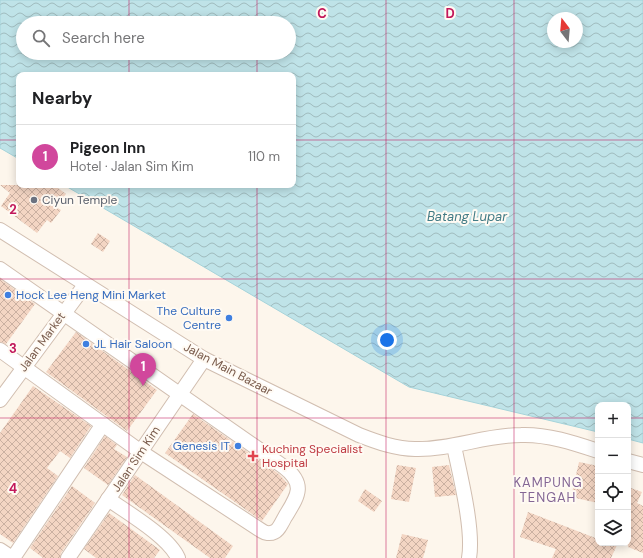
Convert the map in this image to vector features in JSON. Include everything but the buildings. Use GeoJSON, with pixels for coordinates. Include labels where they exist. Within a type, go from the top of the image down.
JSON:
{"type":"FeatureCollection","features":[{"type":"Feature","properties":{"kind":"street","name":"Jalan Main Bazaar"},"geometry":{"type":"LineString","coordinates":[[0,230],[204,359],[359,435],[380,443],[415,449],[454,446],[487,438],[522,434],[555,439],[595,450]]}},
{"type":"Feature","properties":{"kind":"street"},"geometry":{"type":"LineString","coordinates":[[0,269],[284,467],[295,477],[298,485],[296,498],[278,529],[270,533],[262,531],[141,452],[0,350]]}},
{"type":"Feature","properties":{"kind":"street","name":"Jalan Market"},"geometry":{"type":"LineString","coordinates":[[0,400],[85,285]]}},
{"type":"Feature","properties":{"kind":"street","name":"Jalan Sim Kim"},"geometry":{"type":"LineString","coordinates":[[68,558],[204,359]]}},
{"type":"Feature","properties":{"kind":"street"},"geometry":{"type":"LineString","coordinates":[[0,550],[12,558],[103,424]]}},
{"type":"Feature","properties":{"kind":"street"},"geometry":{"type":"LineString","coordinates":[[454,446],[469,537],[469,558]]}},
{"type":"Feature","properties":{"kind":"street"},"geometry":{"type":"LineString","coordinates":[[631,462],[643,465]]}},
{"type":"Feature","properties":{"kind":"street"},"geometry":{"type":"LineString","coordinates":[[108,499],[165,540],[175,550],[178,558]]}},
{"type":"Feature","properties":{"kind":"water","name":"Batang Lupar"},"geometry":{"type":"Polygon","coordinates":[[[0,0],[643,0],[643,443],[631,440],[631,402],[595,402],[595,431],[409,387],[69,188],[296,188],[296,72],[16,72],[16,157],[0,148],[0,0]]]}},
{"type":"Feature","properties":{"kind":"place","name":"Ciyun Temple"},"geometry":{"type":"Point","coordinates":[34,200]}},
{"type":"Feature","properties":{"kind":"place","name":"Hock Lee Heng Mini Market"},"geometry":{"type":"Point","coordinates":[8,295]}},
{"type":"Feature","properties":{"kind":"place","name":"The Culture Centre"},"geometry":{"type":"Point","coordinates":[229,318]}},
{"type":"Feature","properties":{"kind":"place","name":"JL Hair Saloon"},"geometry":{"type":"Point","coordinates":[86,344]}},
{"type":"Feature","properties":{"kind":"place","name":"Pigeon Inn"},"geometry":{"type":"Point","coordinates":[143,386]}},
{"type":"Feature","properties":{"kind":"place","name":"Genesis IT"},"geometry":{"type":"Point","coordinates":[238,446]}},
{"type":"Feature","properties":{"kind":"place","name":"Kuching Specialist Hospital"},"geometry":{"type":"Point","coordinates":[253,456]}},
{"type":"Feature","properties":{"kind":"district","name":"KAMPUNG TENGAH"},"geometry":{"type":"Point","coordinates":[548,490]}}]}
